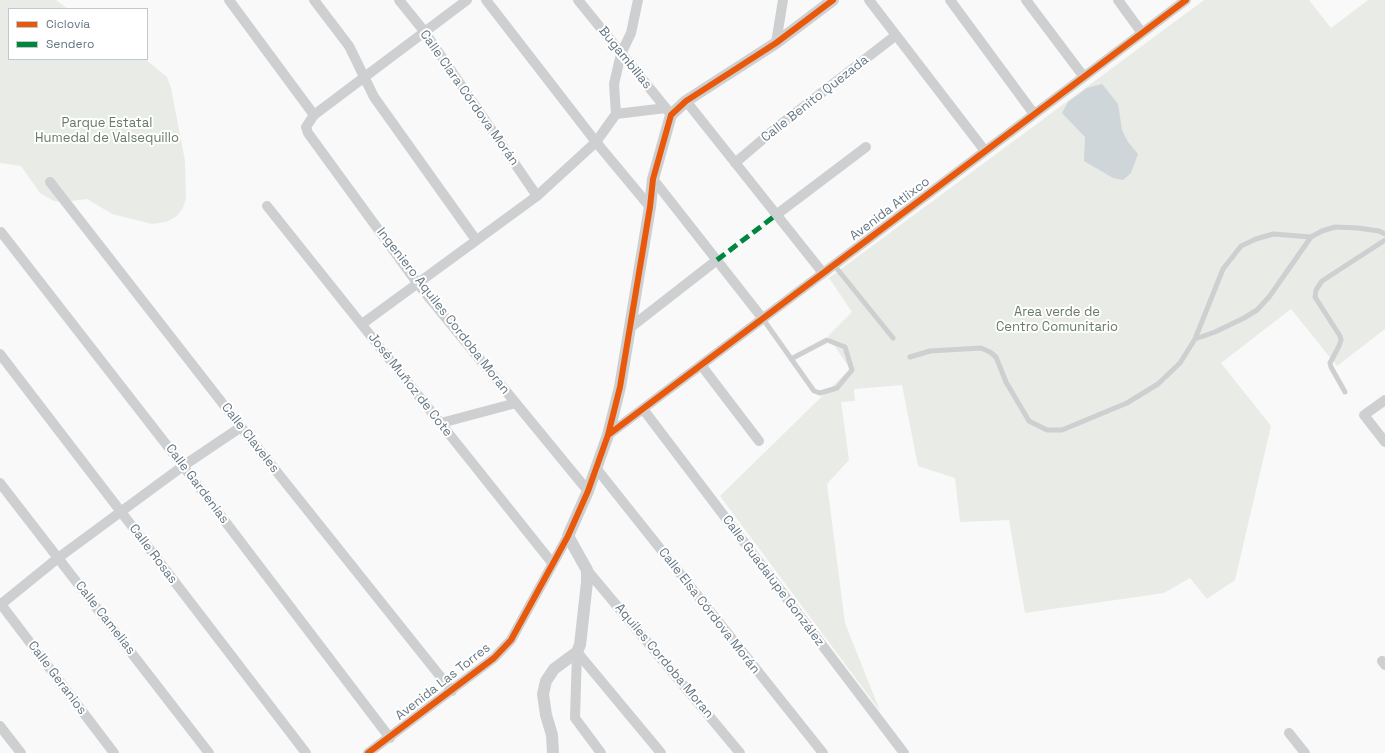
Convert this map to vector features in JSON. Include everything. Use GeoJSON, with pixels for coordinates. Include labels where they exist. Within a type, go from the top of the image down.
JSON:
{"type":"FeatureCollection","features":[{"type":"Feature","properties":{"kind":"street"},"geometry":{"type":"LineString","coordinates":[[230,0],[314,115],[467,0]]}},
{"type":"Feature","properties":{"kind":"street"},"geometry":{"type":"LineString","coordinates":[[314,0],[349,46],[374,97],[476,240]]}},
{"type":"Feature","properties":{"kind":"street","name":"Calle Clara Córdova Morán"},"geometry":{"type":"LineString","coordinates":[[399,0],[424,31],[537,196]]}},
{"type":"Feature","properties":{"kind":"street"},"geometry":{"type":"LineString","coordinates":[[486,0],[596,142],[650,208]]}},
{"type":"Feature","properties":{"kind":"street","name":"Bugambilias"},"geometry":{"type":"LineString","coordinates":[[578,0],[669,112]]}},
{"type":"Feature","properties":{"kind":"street"},"geometry":{"type":"LineString","coordinates":[[362,324],[537,196],[596,142],[616,114],[614,84],[621,54],[631,33],[638,0]]}},
{"type":"Feature","properties":{"kind":"street"},"geometry":{"type":"LineString","coordinates":[[776,43],[783,0]]}},
{"type":"Feature","properties":{"kind":"street"},"geometry":{"type":"LineString","coordinates":[[616,114],[669,112],[776,43],[833,0]]}},
{"type":"Feature","properties":{"kind":"street"},"geometry":{"type":"LineString","coordinates":[[868,0],[985,151]]}},
{"type":"Feature","properties":{"kind":"street"},"geometry":{"type":"LineString","coordinates":[[950,0],[1034,114]]}},
{"type":"Feature","properties":{"kind":"street"},"geometry":{"type":"LineString","coordinates":[[1026,0],[1084,76]]}},
{"type":"Feature","properties":{"kind":"street"},"geometry":{"type":"LineString","coordinates":[[1118,0],[1142,33]]}},
{"type":"Feature","properties":{"kind":"street","name":"Avenida Atlixco"},"geometry":{"type":"LineString","coordinates":[[608,435],[1186,0]]}},
{"type":"Feature","properties":{"kind":"street","name":"Calle Benito Quezada"},"geometry":{"type":"LineString","coordinates":[[735,163],[776,128],[895,36]]}},
{"type":"Feature","properties":{"kind":"street"},"geometry":{"type":"LineString","coordinates":[[686,101],[822,273]]}},
{"type":"Feature","properties":{"kind":"street"},"geometry":{"type":"LineString","coordinates":[[568,536],[588,491],[608,435],[620,387],[650,208],[653,178],[669,112]]}},
{"type":"Feature","properties":{"kind":"street","name":"Ingeniero Aquiles Cordoba Moran"},"geometry":{"type":"LineString","coordinates":[[314,115],[306,127],[308,133],[418,284],[588,491]]}},
{"type":"Feature","properties":{"kind":"street"},"geometry":{"type":"LineString","coordinates":[[776,215],[866,147]]}},
{"type":"Feature","properties":{"kind":"street"},"geometry":{"type":"LineString","coordinates":[[653,178],[762,318]]}},
{"type":"Feature","properties":{"kind":"street","name":"Calle Claveles"},"geometry":{"type":"LineString","coordinates":[[50,182],[241,427],[452,691]]}},
{"type":"Feature","properties":{"kind":"street","name":"José Muñoz de Cote"},"geometry":{"type":"LineString","coordinates":[[267,206],[553,564]]}},
{"type":"Feature","properties":{"kind":"street","name":"Calle Gardenias"},"geometry":{"type":"LineString","coordinates":[[1,232],[183,466],[390,738]]}},
{"type":"Feature","properties":{"kind":"street"},"geometry":{"type":"LineString","coordinates":[[631,327],[717,260]]}},
{"type":"Feature","properties":{"kind":"street","name":"Calle Rosas"},"geometry":{"type":"LineString","coordinates":[[0,354],[306,753]]}},
{"type":"Feature","properties":{"kind":"street"},"geometry":{"type":"LineString","coordinates":[[701,364],[759,441]]}},
{"type":"Feature","properties":{"kind":"street"},"geometry":{"type":"LineString","coordinates":[[1385,400],[1364,415],[1385,442]]}},
{"type":"Feature","properties":{"kind":"street"},"geometry":{"type":"LineString","coordinates":[[441,423],[516,403]]}},
{"type":"Feature","properties":{"kind":"street","name":"Calle Guadalupe González"},"geometry":{"type":"LineString","coordinates":[[643,409],[904,753]]}},
{"type":"Feature","properties":{"kind":"street"},"geometry":{"type":"LineString","coordinates":[[0,604],[58,558],[183,466],[241,427]]}},
{"type":"Feature","properties":{"kind":"street","name":"Calle Elsa Córdova Morán"},"geometry":{"type":"LineString","coordinates":[[596,468],[823,753]]}},
{"type":"Feature","properties":{"kind":"street","name":"Calle Camelias"},"geometry":{"type":"LineString","coordinates":[[0,483],[209,753]]}},
{"type":"Feature","properties":{"kind":"street","name":"Avenida Las Torres"},"geometry":{"type":"LineString","coordinates":[[368,753],[390,738],[494,658],[511,640],[568,536]]}},
{"type":"Feature","properties":{"kind":"street","name":"Aquiles Cordoba Moran"},"geometry":{"type":"LineString","coordinates":[[568,536],[587,570],[740,753]]}},
{"type":"Feature","properties":{"kind":"street"},"geometry":{"type":"LineString","coordinates":[[587,570],[580,645],[577,652],[575,718],[601,753]]}},
{"type":"Feature","properties":{"kind":"street","name":"Calle Geranios"},"geometry":{"type":"LineString","coordinates":[[0,604],[114,753]]}},
{"type":"Feature","properties":{"kind":"street"},"geometry":{"type":"LineString","coordinates":[[553,753],[552,735],[546,715],[543,694],[546,681],[554,669],[577,652]]}},
{"type":"Feature","properties":{"kind":"street"},"geometry":{"type":"LineString","coordinates":[[577,652],[662,753]]}},
{"type":"Feature","properties":{"kind":"street"},"geometry":{"type":"LineString","coordinates":[[0,726],[21,753]]}},
{"type":"Feature","properties":{"kind":"street"},"geometry":{"type":"LineString","coordinates":[[1289,733],[1305,753]]}},
{"type":"Feature","properties":{"kind":"lane"},"geometry":{"type":"LineString","coordinates":[[1195,339],[1215,332],[1258,310],[1269,297],[1311,237],[1322,231],[1335,227],[1358,228],[1379,231],[1385,234]]}},
{"type":"Feature","properties":{"kind":"lane"},"geometry":{"type":"LineString","coordinates":[[910,357],[930,350],[981,348],[990,352],[996,357],[1006,382],[1029,421],[1047,430],[1062,430],[1128,403],[1158,384],[1180,363],[1195,339],[1224,269],[1241,246],[1256,239],[1273,234],[1311,237]]}},
{"type":"Feature","properties":{"kind":"lane"},"geometry":{"type":"LineString","coordinates":[[1345,392],[1330,363],[1339,346],[1341,340],[1340,336],[1315,297],[1316,290],[1322,281],[1385,240]]}},
{"type":"Feature","properties":{"kind":"lane"},"geometry":{"type":"LineString","coordinates":[[834,265],[893,338]]}},
{"type":"Feature","properties":{"kind":"lane"},"geometry":{"type":"LineString","coordinates":[[762,318],[791,359],[814,391],[820,393],[837,388],[852,370],[845,347],[826,340],[791,359]]}},
{"type":"Feature","properties":{"kind":"green space","name":"Parque Estatal Humedal de Valsequillo"},"geometry":{"type":"Polygon","coordinates":[[[0,0],[56,0],[67,8],[8,8],[8,60],[146,60],[167,77],[171,88],[185,161],[186,198],[183,208],[177,216],[166,222],[152,224],[112,214],[87,199],[63,202],[54,201],[40,193],[21,166],[0,163],[0,0]]]}},
{"type":"Feature","properties":{"kind":"green space","name":"Area verde de Centro Comunitario"},"geometry":{"type":"Polygon","coordinates":[[[1204,0],[1309,0],[1331,28],[1368,0],[1385,0],[1385,329],[1337,366],[1291,309],[1221,363],[1271,426],[1235,580],[1207,599],[1190,578],[1164,593],[1025,613],[1009,520],[960,522],[955,478],[918,466],[902,385],[854,389],[855,401],[841,402],[849,460],[827,484],[845,623],[880,711],[720,496],[850,369],[828,336],[852,312],[829,278],[1204,0]]]}},
{"type":"Feature","properties":{"kind":"shaded area"},"geometry":{"type":"Polygon","coordinates":[[[1102,84],[1118,104],[1122,130],[1128,142],[1138,154],[1131,173],[1123,180],[1113,178],[1084,161],[1085,137],[1062,113],[1068,102],[1087,88],[1102,84]]]}},
{"type":"Feature","properties":{"kind":"marked path"},"geometry":{"type":"LineString","coordinates":[[717,260],[776,215]]}},
{"type":"Feature","properties":{"kind":"cycle path"},"geometry":{"type":"LineString","coordinates":[[368,753],[494,658],[511,640],[568,536],[588,491],[608,435],[620,387],[650,207],[653,179],[671,115],[686,101],[776,43],[833,0]]}},
{"type":"Feature","properties":{"kind":"cycle path"},"geometry":{"type":"LineString","coordinates":[[608,435],[1186,0]]}}]}
